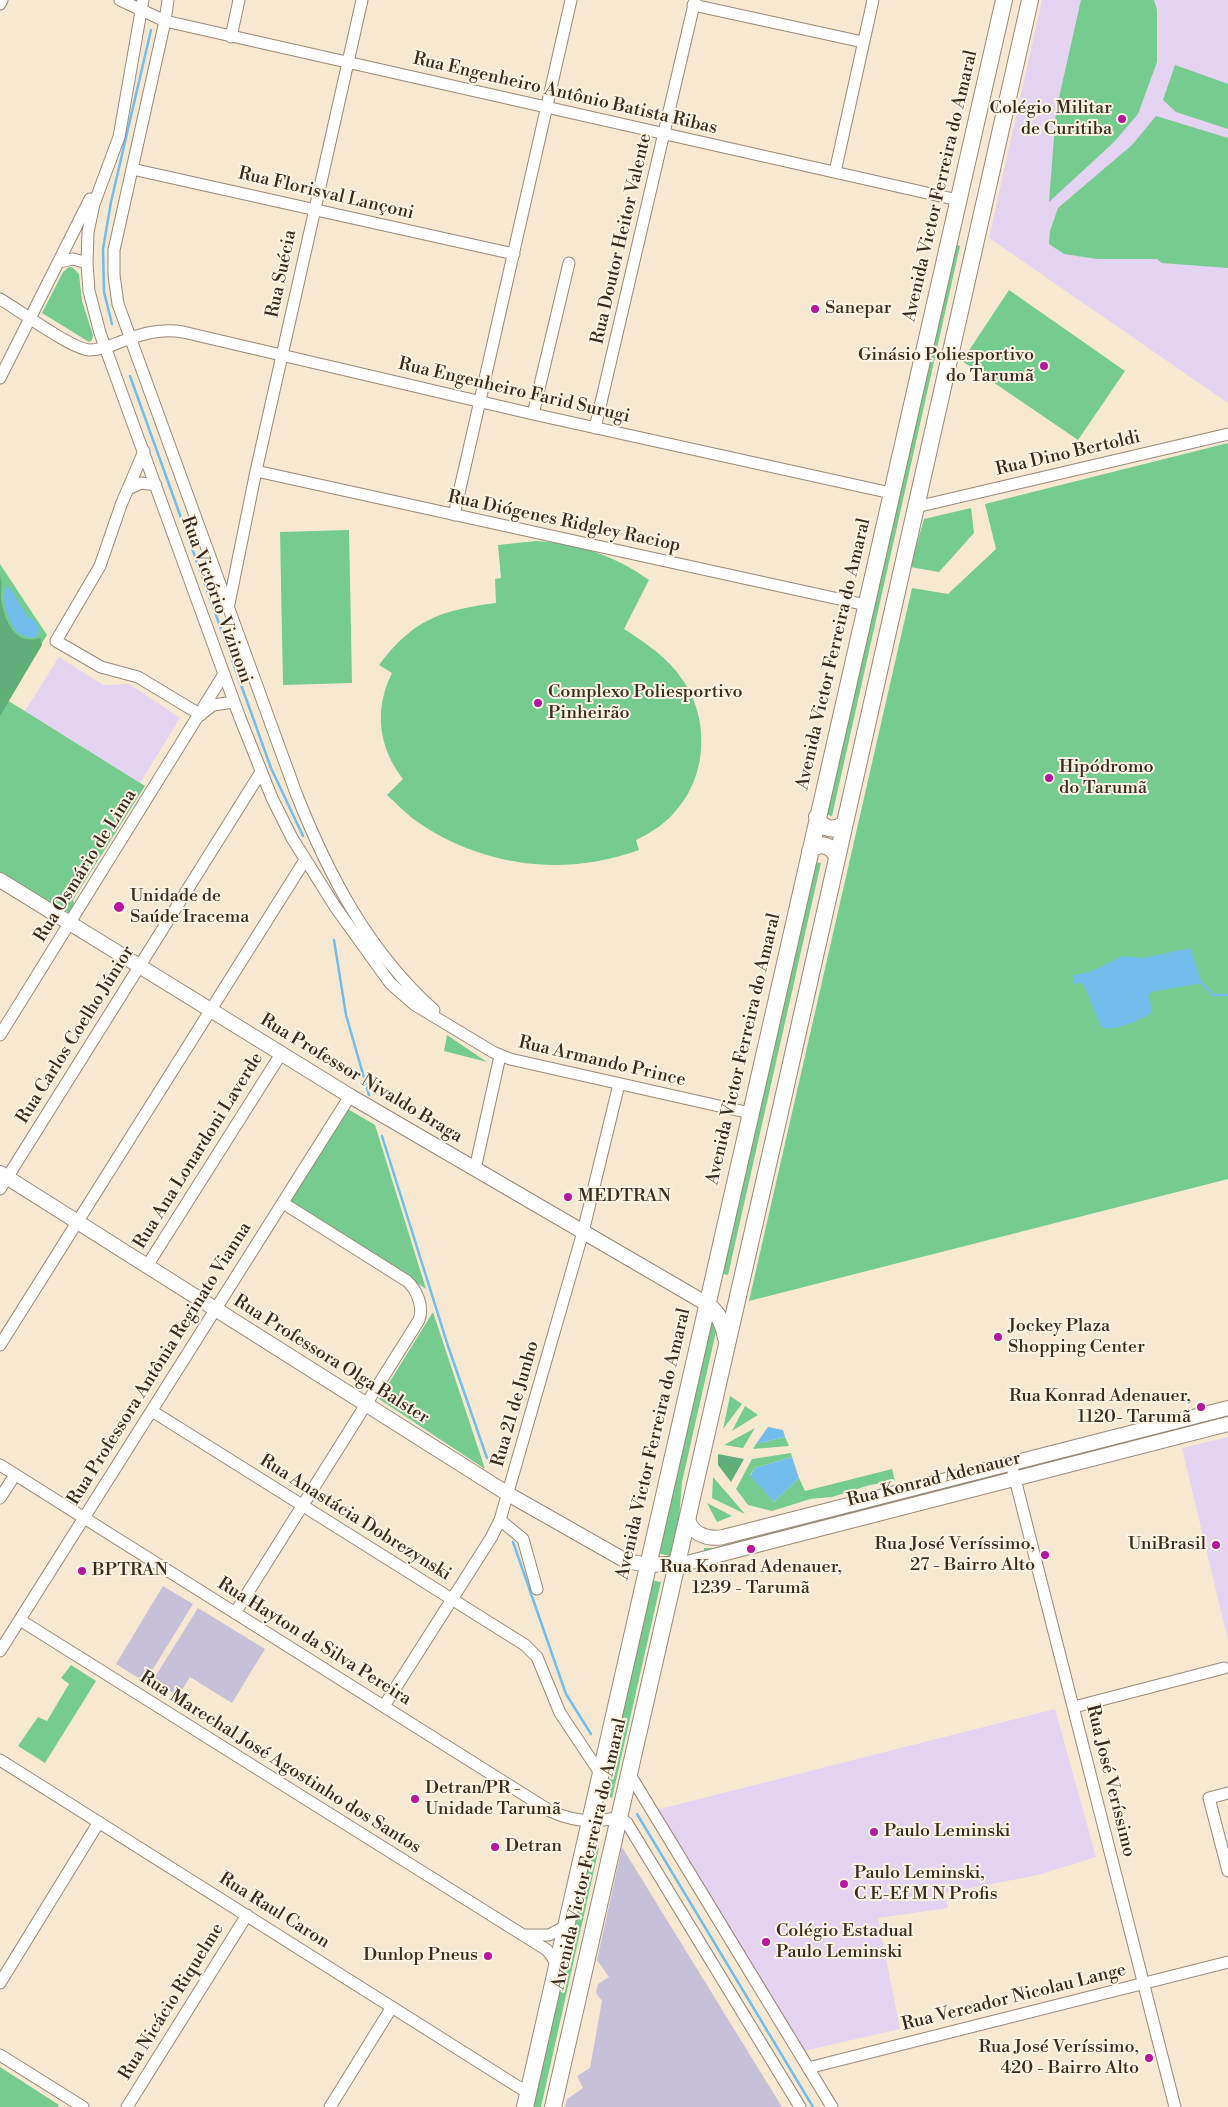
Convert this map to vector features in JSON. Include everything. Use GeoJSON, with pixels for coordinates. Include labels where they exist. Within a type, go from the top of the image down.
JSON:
{"type":"FeatureCollection","features":[{"type":"Feature","properties":{"kind":"highway","name":"Avenida Victor Ferreira do Amaral"},"geometry":{"type":"LineString","coordinates":[[527,2100],[1004,0]]}},
{"type":"Feature","properties":{"kind":"highway","name":"Avenida Victor Ferreira do Amaral"},"geometry":{"type":"LineString","coordinates":[[553,2107],[1030,0]]}},
{"type":"Feature","properties":{"kind":"highway"},"geometry":{"type":"LineString","coordinates":[[978,114],[980,120],[988,125],[998,124],[1003,120]]}},
{"type":"Feature","properties":{"kind":"highway"},"geometry":{"type":"LineString","coordinates":[[969,151],[976,147],[984,147],[991,152],[994,159]]}},
{"type":"Feature","properties":{"kind":"highway"},"geometry":{"type":"LineString","coordinates":[[818,817],[822,825],[828,828],[838,828],[845,823]]}},
{"type":"Feature","properties":{"kind":"highway"},"geometry":{"type":"LineString","coordinates":[[810,851],[815,847],[824,846],[832,850],[837,857]]}},
{"type":"Feature","properties":{"kind":"highway"},"geometry":{"type":"LineString","coordinates":[[707,1304],[723,1321],[727,1343]]}},
{"type":"Feature","properties":{"kind":"main road","name":"Rua Professor Nivaldo Braga"},"geometry":{"type":"LineString","coordinates":[[0,880],[350,1096],[707,1304]]}},
{"type":"Feature","properties":{"kind":"main road","name":"Rua Professora Olga Balster"},"geometry":{"type":"LineString","coordinates":[[2,1180],[77,1222],[508,1494],[626,1561],[648,1565]]}},
{"type":"Feature","properties":{"kind":"main road","name":"Rua Konrad Adenauer"},"geometry":{"type":"LineString","coordinates":[[688,1514],[690,1525],[697,1533],[710,1538],[718,1538],[1228,1408]]}},
{"type":"Feature","properties":{"kind":"main road","name":"Rua Konrad Adenauer"},"geometry":{"type":"LineString","coordinates":[[648,1565],[677,1564],[1228,1424]]}},
{"type":"Feature","properties":{"kind":"street"},"geometry":{"type":"LineString","coordinates":[[0,4],[2,0]]}},
{"type":"Feature","properties":{"kind":"street","name":"Rua Engenheiro Antônio Batista Ribas"},"geometry":{"type":"LineString","coordinates":[[120,0],[142,5],[165,21],[232,37],[958,200]]}},
{"type":"Feature","properties":{"kind":"street","name":"Rua Victório Vizinoni"},"geometry":{"type":"LineString","coordinates":[[168,0],[165,21],[116,238],[113,265],[115,288],[129,339],[229,604],[290,776],[316,841]]}},
{"type":"Feature","properties":{"kind":"street"},"geometry":{"type":"LineString","coordinates":[[232,37],[240,0]]}},
{"type":"Feature","properties":{"kind":"street","name":"Rua Suécia"},"geometry":{"type":"LineString","coordinates":[[229,604],[256,471],[362,0]]}},
{"type":"Feature","properties":{"kind":"street"},"geometry":{"type":"LineString","coordinates":[[454,515],[571,0]]}},
{"type":"Feature","properties":{"kind":"street"},"geometry":{"type":"LineString","coordinates":[[835,172],[873,0]]}},
{"type":"Feature","properties":{"kind":"street"},"geometry":{"type":"LineString","coordinates":[[694,2],[863,42]]}},
{"type":"Feature","properties":{"kind":"street","name":"Rua Doutor Heitor Valente"},"geometry":{"type":"LineString","coordinates":[[595,428],[665,134],[694,2]]}},
{"type":"Feature","properties":{"kind":"street"},"geometry":{"type":"LineString","coordinates":[[0,378],[113,155],[120,130],[142,5]]}},
{"type":"Feature","properties":{"kind":"street","name":"Rua Victório Vizinoni"},"geometry":{"type":"LineString","coordinates":[[113,155],[90,218],[87,263],[92,304],[106,348],[234,702],[283,821],[304,860]]}},
{"type":"Feature","properties":{"kind":"street","name":"Rua Florisval Lançoni"},"geometry":{"type":"LineString","coordinates":[[132,168],[514,254]]}},
{"type":"Feature","properties":{"kind":"street"},"geometry":{"type":"LineString","coordinates":[[59,262],[73,259],[87,263]]}},
{"type":"Feature","properties":{"kind":"street"},"geometry":{"type":"LineString","coordinates":[[534,414],[568,263]]}},
{"type":"Feature","properties":{"kind":"street"},"geometry":{"type":"LineString","coordinates":[[0,299],[78,347],[92,350],[106,348]]}},
{"type":"Feature","properties":{"kind":"street","name":"Rua Engenheiro Farid Surugi"},"geometry":{"type":"LineString","coordinates":[[106,348],[152,331],[175,330],[595,428],[891,493]]}},
{"type":"Feature","properties":{"kind":"street","name":"Rua Dino Bertoldi"},"geometry":{"type":"LineString","coordinates":[[916,507],[1228,434]]}},
{"type":"Feature","properties":{"kind":"street"},"geometry":{"type":"LineString","coordinates":[[144,451],[100,566],[56,641],[101,667],[138,677],[201,715]]}},
{"type":"Feature","properties":{"kind":"street","name":"Rua Diógenes Ridgley Raciop"},"geometry":{"type":"LineString","coordinates":[[256,471],[866,605]]}},
{"type":"Feature","properties":{"kind":"street"},"geometry":{"type":"LineString","coordinates":[[128,489],[141,483],[156,485]]}},
{"type":"Feature","properties":{"kind":"street"},"geometry":{"type":"LineString","coordinates":[[214,565],[225,566],[238,556]]}},
{"type":"Feature","properties":{"kind":"street","name":"Rua Osmário de Lima"},"geometry":{"type":"LineString","coordinates":[[0,1035],[201,715],[224,674]]}},
{"type":"Feature","properties":{"kind":"street","name":"Rua Osmário de Lima"},"geometry":{"type":"LineString","coordinates":[[201,715],[212,705],[234,702]]}},
{"type":"Feature","properties":{"kind":"street","name":"Rua Carlos Coelho Júnior"},"geometry":{"type":"LineString","coordinates":[[2,1180],[262,772]]}},
{"type":"Feature","properties":{"kind":"street","name":"Rua Armando Prince"},"geometry":{"type":"LineString","coordinates":[[316,841],[342,894],[393,970],[418,996],[453,1027]]}},
{"type":"Feature","properties":{"kind":"street"},"geometry":{"type":"LineString","coordinates":[[0,1345],[304,860]]}},
{"type":"Feature","properties":{"kind":"street","name":"Rua Armando Prince"},"geometry":{"type":"LineString","coordinates":[[304,860],[390,983],[415,1005],[500,1056],[750,1113]]}},
{"type":"Feature","properties":{"kind":"street","name":"Rua Ana Lonardoni Laverde"},"geometry":{"type":"LineString","coordinates":[[147,1266],[281,1054]]}},
{"type":"Feature","properties":{"kind":"street"},"geometry":{"type":"LineString","coordinates":[[475,1169],[500,1056]]}},
{"type":"Feature","properties":{"kind":"street","name":"Rua 21 de Junho"},"geometry":{"type":"LineString","coordinates":[[384,1706],[491,1538],[500,1520],[583,1232],[620,1084]]}},
{"type":"Feature","properties":{"kind":"street","name":"Rua Professora Antônia Reginato Vianna"},"geometry":{"type":"LineString","coordinates":[[0,1651],[350,1096]]}},
{"type":"Feature","properties":{"kind":"street"},"geometry":{"type":"LineString","coordinates":[[235,1612],[420,1320],[422,1312],[418,1297],[407,1281],[283,1203]]}},
{"type":"Feature","properties":{"kind":"street","name":"Rua Anastácia Dobrezynski"},"geometry":{"type":"LineString","coordinates":[[152,1411],[525,1645],[537,1657],[560,1713],[600,1773]]}},
{"type":"Feature","properties":{"kind":"street","name":"Rua José Veríssimo"},"geometry":{"type":"LineString","coordinates":[[1011,1464],[1175,2107]]}},
{"type":"Feature","properties":{"kind":"street","name":"Rua Hayton da Silva Pereira"},"geometry":{"type":"LineString","coordinates":[[0,1465],[550,1810],[572,1819],[590,1821],[609,1820],[619,1817]]}},
{"type":"Feature","properties":{"kind":"street"},"geometry":{"type":"LineString","coordinates":[[0,1498],[15,1474]]}},
{"type":"Feature","properties":{"kind":"street"},"geometry":{"type":"LineString","coordinates":[[500,1520],[524,1539],[537,1589]]}},
{"type":"Feature","properties":{"kind":"street","name":"Rua Marechal José Agostinho dos Santos"},"geometry":{"type":"LineString","coordinates":[[20,1620],[547,1950],[553,1958],[556,1967]]}},
{"type":"Feature","properties":{"kind":"street"},"geometry":{"type":"LineString","coordinates":[[1074,1707],[1224,1668]]}},
{"type":"Feature","properties":{"kind":"street","name":"Rua Raul Caron"},"geometry":{"type":"LineString","coordinates":[[0,1760],[392,2007],[527,2100]]}},
{"type":"Feature","properties":{"kind":"street"},"geometry":{"type":"LineString","coordinates":[[629,1773],[832,2107]]}},
{"type":"Feature","properties":{"kind":"street"},"geometry":{"type":"LineString","coordinates":[[1228,1793],[1209,1798],[1228,1871]]}},
{"type":"Feature","properties":{"kind":"street"},"geometry":{"type":"LineString","coordinates":[[619,1817],[627,1823],[800,2107]]}},
{"type":"Feature","properties":{"kind":"street"},"geometry":{"type":"LineString","coordinates":[[0,1983],[99,1822]]}},
{"type":"Feature","properties":{"kind":"street","name":"Rua Nicácio Riquelme"},"geometry":{"type":"LineString","coordinates":[[127,2107],[247,1915]]}},
{"type":"Feature","properties":{"kind":"street","name":"Rua Marechal José Agostinho dos Santos"},"geometry":{"type":"LineString","coordinates":[[522,1935],[549,1936],[566,1926]]}},
{"type":"Feature","properties":{"kind":"street","name":"Rua Vereador Nicolau Lange"},"geometry":{"type":"LineString","coordinates":[[808,2068],[1228,1962]]}},
{"type":"Feature","properties":{"kind":"street"},"geometry":{"type":"LineString","coordinates":[[330,2107],[392,2007]]}},
{"type":"Feature","properties":{"kind":"street"},"geometry":{"type":"LineString","coordinates":[[0,2054],[83,2107]]}},
{"type":"Feature","properties":{"kind":"shaded area","name":"Colégio Militar de Curitiba"},"geometry":{"type":"Polygon","coordinates":[[[1042,0],[1228,0],[1228,403],[989,238],[1042,0]]]}},
{"type":"Feature","properties":{"kind":"shaded area"},"geometry":{"type":"Polygon","coordinates":[[[59,657],[103,685],[129,684],[180,718],[140,783],[25,711],[59,657]]]}},
{"type":"Feature","properties":{"kind":"shaded area","name":"UniBrasil"},"geometry":{"type":"Polygon","coordinates":[[[1228,1437],[1228,1641],[1182,1448],[1228,1437]]]}},
{"type":"Feature","properties":{"kind":"shaded area"},"geometry":{"type":"Polygon","coordinates":[[[163,1586],[193,1604],[145,1682],[116,1664],[163,1586]]]}},
{"type":"Feature","properties":{"kind":"shaded area"},"geometry":{"type":"Polygon","coordinates":[[[198,1608],[265,1649],[232,1703],[190,1677],[178,1696],[153,1680],[198,1608]]]}},
{"type":"Feature","properties":{"kind":"shaded area","name":"Paulo Leminski, C E-Ef M N Profis"},"geometry":{"type":"Polygon","coordinates":[[[1055,1709],[1096,1857],[1038,1875],[945,1893],[948,1908],[878,1918],[900,2029],[799,2052],[652,1811],[1055,1709]]]}},
{"type":"Feature","properties":{"kind":"shaded area"},"geometry":{"type":"Polygon","coordinates":[[[622,1847],[782,2107],[565,2107],[567,2099],[583,2088],[577,2076],[590,2068],[602,2001],[596,1993],[598,1984],[609,1977],[597,1960],[622,1847]]]}},
{"type":"Feature","properties":{"kind":"green space"},"geometry":{"type":"Polygon","coordinates":[[[1081,0],[1154,0],[1157,10],[1157,62],[1138,114],[1114,142],[1049,202],[1056,111],[1081,0]]]}},
{"type":"Feature","properties":{"kind":"green space"},"geometry":{"type":"Polygon","coordinates":[[[1175,65],[1228,84],[1228,129],[1176,112],[1163,100],[1175,65]]]}},
{"type":"Feature","properties":{"kind":"green space"},"geometry":{"type":"Polygon","coordinates":[[[1156,116],[1228,138],[1228,268],[1162,263],[1157,259],[1097,259],[1064,254],[1049,244],[1050,231],[1058,208],[1132,145],[1156,116]]]}},
{"type":"Feature","properties":{"kind":"green space"},"geometry":{"type":"Polygon","coordinates":[[[955,244],[960,246],[832,816],[825,814],[955,244]]]}},
{"type":"Feature","properties":{"kind":"green space"},"geometry":{"type":"Polygon","coordinates":[[[69,267],[79,274],[82,301],[93,335],[92,340],[89,342],[42,313],[63,272],[69,267]]]}},
{"type":"Feature","properties":{"kind":"green space","name":"Ginásio Poliesportivo do Tarumã"},"geometry":{"type":"Polygon","coordinates":[[[1009,290],[1125,371],[1078,440],[962,361],[1009,290]]]}},
{"type":"Feature","properties":{"kind":"green space","name":"Hipódromo do Tarumã"},"geometry":{"type":"Polygon","coordinates":[[[1228,443],[1228,1179],[749,1301],[912,588],[948,594],[996,549],[985,504],[1228,443]]]}},
{"type":"Feature","properties":{"kind":"green space"},"geometry":{"type":"Polygon","coordinates":[[[971,508],[974,533],[939,572],[910,567],[924,519],[971,508]]]}},
{"type":"Feature","properties":{"kind":"green space"},"geometry":{"type":"Polygon","coordinates":[[[349,530],[352,683],[283,685],[280,532],[349,530]]]}},
{"type":"Feature","properties":{"kind":"green space","name":"Complexo Poliesportivo Pinheirão"},"geometry":{"type":"Polygon","coordinates":[[[536,541],[551,542],[596,552],[623,564],[649,580],[624,629],[648,645],[670,664],[691,694],[697,710],[701,727],[700,762],[688,794],[664,823],[636,840],[639,850],[611,858],[583,863],[554,865],[498,858],[470,850],[444,838],[415,820],[387,795],[403,779],[388,754],[381,728],[383,700],[392,673],[379,665],[404,637],[430,619],[460,609],[496,603],[495,579],[501,578],[498,545],[536,541]]]}},
{"type":"Feature","properties":{"kind":"green space"},"geometry":{"type":"Polygon","coordinates":[[[0,564],[47,635],[7,700],[145,786],[73,900],[75,906],[70,912],[61,911],[0,872],[0,564]]]}},
{"type":"Feature","properties":{"kind":"green space"},"geometry":{"type":"Polygon","coordinates":[[[0,576],[2,604],[11,628],[22,638],[30,640],[41,639],[42,645],[0,716],[0,576]]]}},
{"type":"Feature","properties":{"kind":"green space"},"geometry":{"type":"Polygon","coordinates":[[[811,861],[821,863],[728,1275],[719,1273],[811,861]]]}},
{"type":"Feature","properties":{"kind":"green space"},"geometry":{"type":"Polygon","coordinates":[[[447,1035],[487,1062],[444,1051],[447,1035]]]}},
{"type":"Feature","properties":{"kind":"green space"},"geometry":{"type":"Polygon","coordinates":[[[348,1109],[375,1125],[426,1289],[291,1201],[348,1109]]]}},
{"type":"Feature","properties":{"kind":"green space"},"geometry":{"type":"Polygon","coordinates":[[[433,1312],[485,1469],[379,1399],[433,1312]]]}},
{"type":"Feature","properties":{"kind":"green space"},"geometry":{"type":"Polygon","coordinates":[[[709,1316],[718,1323],[682,1482],[679,1519],[670,1556],[657,1553],[709,1316]]]}},
{"type":"Feature","properties":{"kind":"green space"},"geometry":{"type":"Polygon","coordinates":[[[730,1396],[742,1404],[723,1429],[730,1396]]]}},
{"type":"Feature","properties":{"kind":"green space"},"geometry":{"type":"Polygon","coordinates":[[[745,1406],[758,1415],[732,1431],[745,1406]]]}},
{"type":"Feature","properties":{"kind":"green space"},"geometry":{"type":"Polygon","coordinates":[[[755,1428],[743,1448],[724,1445],[755,1428]]]}},
{"type":"Feature","properties":{"kind":"green space"},"geometry":{"type":"Polygon","coordinates":[[[785,1437],[789,1446],[753,1449],[756,1444],[785,1437]]]}},
{"type":"Feature","properties":{"kind":"green space"},"geometry":{"type":"Polygon","coordinates":[[[791,1453],[792,1457],[755,1468],[750,1475],[774,1502],[799,1478],[805,1491],[892,1469],[895,1481],[870,1485],[832,1497],[810,1499],[772,1511],[748,1505],[736,1489],[752,1459],[791,1453]]]}},
{"type":"Feature","properties":{"kind":"green space"},"geometry":{"type":"Polygon","coordinates":[[[718,1454],[744,1459],[731,1482],[718,1465],[718,1454]]]}},
{"type":"Feature","properties":{"kind":"green space"},"geometry":{"type":"Polygon","coordinates":[[[996,1475],[996,1477],[704,1553],[704,1548],[713,1548],[996,1475]]]}},
{"type":"Feature","properties":{"kind":"green space"},"geometry":{"type":"Polygon","coordinates":[[[713,1477],[745,1514],[712,1498],[713,1477]]]}},
{"type":"Feature","properties":{"kind":"green space"},"geometry":{"type":"Polygon","coordinates":[[[707,1503],[732,1516],[717,1522],[707,1503]]]}},
{"type":"Feature","properties":{"kind":"green space"},"geometry":{"type":"Polygon","coordinates":[[[650,1580],[661,1582],[612,1798],[602,1795],[650,1580]]]}},
{"type":"Feature","properties":{"kind":"green space"},"geometry":{"type":"Polygon","coordinates":[[[71,1665],[96,1681],[45,1763],[18,1746],[38,1717],[47,1721],[69,1684],[61,1678],[71,1665]]]}},
{"type":"Feature","properties":{"kind":"green space"},"geometry":{"type":"Polygon","coordinates":[[[591,1846],[599,1848],[541,2107],[532,2107],[591,1846]]]}},
{"type":"Feature","properties":{"kind":"green space"},"geometry":{"type":"Polygon","coordinates":[[[0,2067],[59,2105],[58,2107],[0,2107],[0,2067]]]}},
{"type":"Feature","properties":{"kind":"water"},"geometry":{"type":"Polygon","coordinates":[[[6,587],[10,588],[28,617],[34,620],[39,628],[38,635],[34,638],[18,633],[11,624],[4,598],[6,587]]]}},
{"type":"Feature","properties":{"kind":"water"},"geometry":{"type":"Polygon","coordinates":[[[1190,948],[1202,983],[1151,992],[1148,996],[1152,1008],[1150,1014],[1126,1025],[1111,1028],[1101,1027],[1083,983],[1074,984],[1074,975],[1090,972],[1123,956],[1143,958],[1190,948]]]}},
{"type":"Feature","properties":{"kind":"water"},"geometry":{"type":"Polygon","coordinates":[[[768,1427],[783,1430],[785,1437],[756,1444],[768,1427]]]}},
{"type":"Feature","properties":{"kind":"water"},"geometry":{"type":"Polygon","coordinates":[[[792,1457],[799,1478],[774,1502],[750,1476],[755,1468],[792,1457]]]}},
{"type":"Feature","properties":{"kind":"waterway"},"geometry":{"type":"LineString","coordinates":[[112,324],[104,292],[103,249],[111,202],[151,30]]}},
{"type":"Feature","properties":{"kind":"waterway"},"geometry":{"type":"LineString","coordinates":[[130,376],[271,768],[303,836]]}},
{"type":"Feature","properties":{"kind":"waterway"},"geometry":{"type":"LineString","coordinates":[[334,940],[346,1015],[369,1095]]}},
{"type":"Feature","properties":{"kind":"waterway"},"geometry":{"type":"LineString","coordinates":[[1202,983],[1213,995],[1228,995]]}},
{"type":"Feature","properties":{"kind":"waterway"},"geometry":{"type":"LineString","coordinates":[[382,1136],[448,1346],[487,1458]]}},
{"type":"Feature","properties":{"kind":"waterway"},"geometry":{"type":"LineString","coordinates":[[513,1542],[566,1694],[591,1734]]}},
{"type":"Feature","properties":{"kind":"waterway"},"geometry":{"type":"LineString","coordinates":[[637,1814],[813,2107]]}},
{"type":"Feature","properties":{"kind":"place","name":"Colégio Militar de Curitiba"},"geometry":{"type":"Point","coordinates":[1122,119]}},
{"type":"Feature","properties":{"kind":"place","name":"Sanepar"},"geometry":{"type":"Point","coordinates":[815,309]}},
{"type":"Feature","properties":{"kind":"place","name":"Ginásio Poliesportivo do Tarumã"},"geometry":{"type":"Point","coordinates":[1044,366]}},
{"type":"Feature","properties":{"kind":"place","name":"Complexo Poliesportivo Pinheirão"},"geometry":{"type":"Point","coordinates":[538,703]}},
{"type":"Feature","properties":{"kind":"place","name":"Hipódromo do Tarumã"},"geometry":{"type":"Point","coordinates":[1049,778]}},
{"type":"Feature","properties":{"kind":"place","name":"Unidade de Saúde Iracema"},"geometry":{"type":"Point","coordinates":[119,907]}},
{"type":"Feature","properties":{"kind":"place","name":"MEDTRAN"},"geometry":{"type":"Point","coordinates":[568,1197]}},
{"type":"Feature","properties":{"kind":"place","name":"Jockey Plaza Shopping Center"},"geometry":{"type":"Point","coordinates":[998,1337]}},
{"type":"Feature","properties":{"kind":"place","name":"Rua Konrad Adenauer, 1120- Tarumã"},"geometry":{"type":"Point","coordinates":[1201,1407]}},
{"type":"Feature","properties":{"kind":"place","name":"UniBrasil"},"geometry":{"type":"Point","coordinates":[1216,1545]}},
{"type":"Feature","properties":{"kind":"place","name":"Rua Konrad Adenauer, 1239 - Tarumã"},"geometry":{"type":"Point","coordinates":[751,1549]}},
{"type":"Feature","properties":{"kind":"place","name":"Rua José Veríssimo, 27 - Bairro Alto"},"geometry":{"type":"Point","coordinates":[1045,1555]}},
{"type":"Feature","properties":{"kind":"place","name":"BPTRAN"},"geometry":{"type":"Point","coordinates":[82,1571]}},
{"type":"Feature","properties":{"kind":"place","name":"Detran/PR - Unidade Tarumã"},"geometry":{"type":"Point","coordinates":[415,1799]}},
{"type":"Feature","properties":{"kind":"place","name":"Paulo Leminski"},"geometry":{"type":"Point","coordinates":[874,1832]}},
{"type":"Feature","properties":{"kind":"place","name":"Detran"},"geometry":{"type":"Point","coordinates":[495,1847]}},
{"type":"Feature","properties":{"kind":"place","name":"Paulo Leminski, C E-Ef M N Profis"},"geometry":{"type":"Point","coordinates":[844,1884]}},
{"type":"Feature","properties":{"kind":"place","name":"Colégio Estadual Paulo Leminski"},"geometry":{"type":"Point","coordinates":[766,1942]}},
{"type":"Feature","properties":{"kind":"place","name":"Dunlop Pneus"},"geometry":{"type":"Point","coordinates":[488,1956]}},
{"type":"Feature","properties":{"kind":"place","name":"Rua José Veríssimo, 420 - Bairro Alto"},"geometry":{"type":"Point","coordinates":[1149,2058]}}]}
